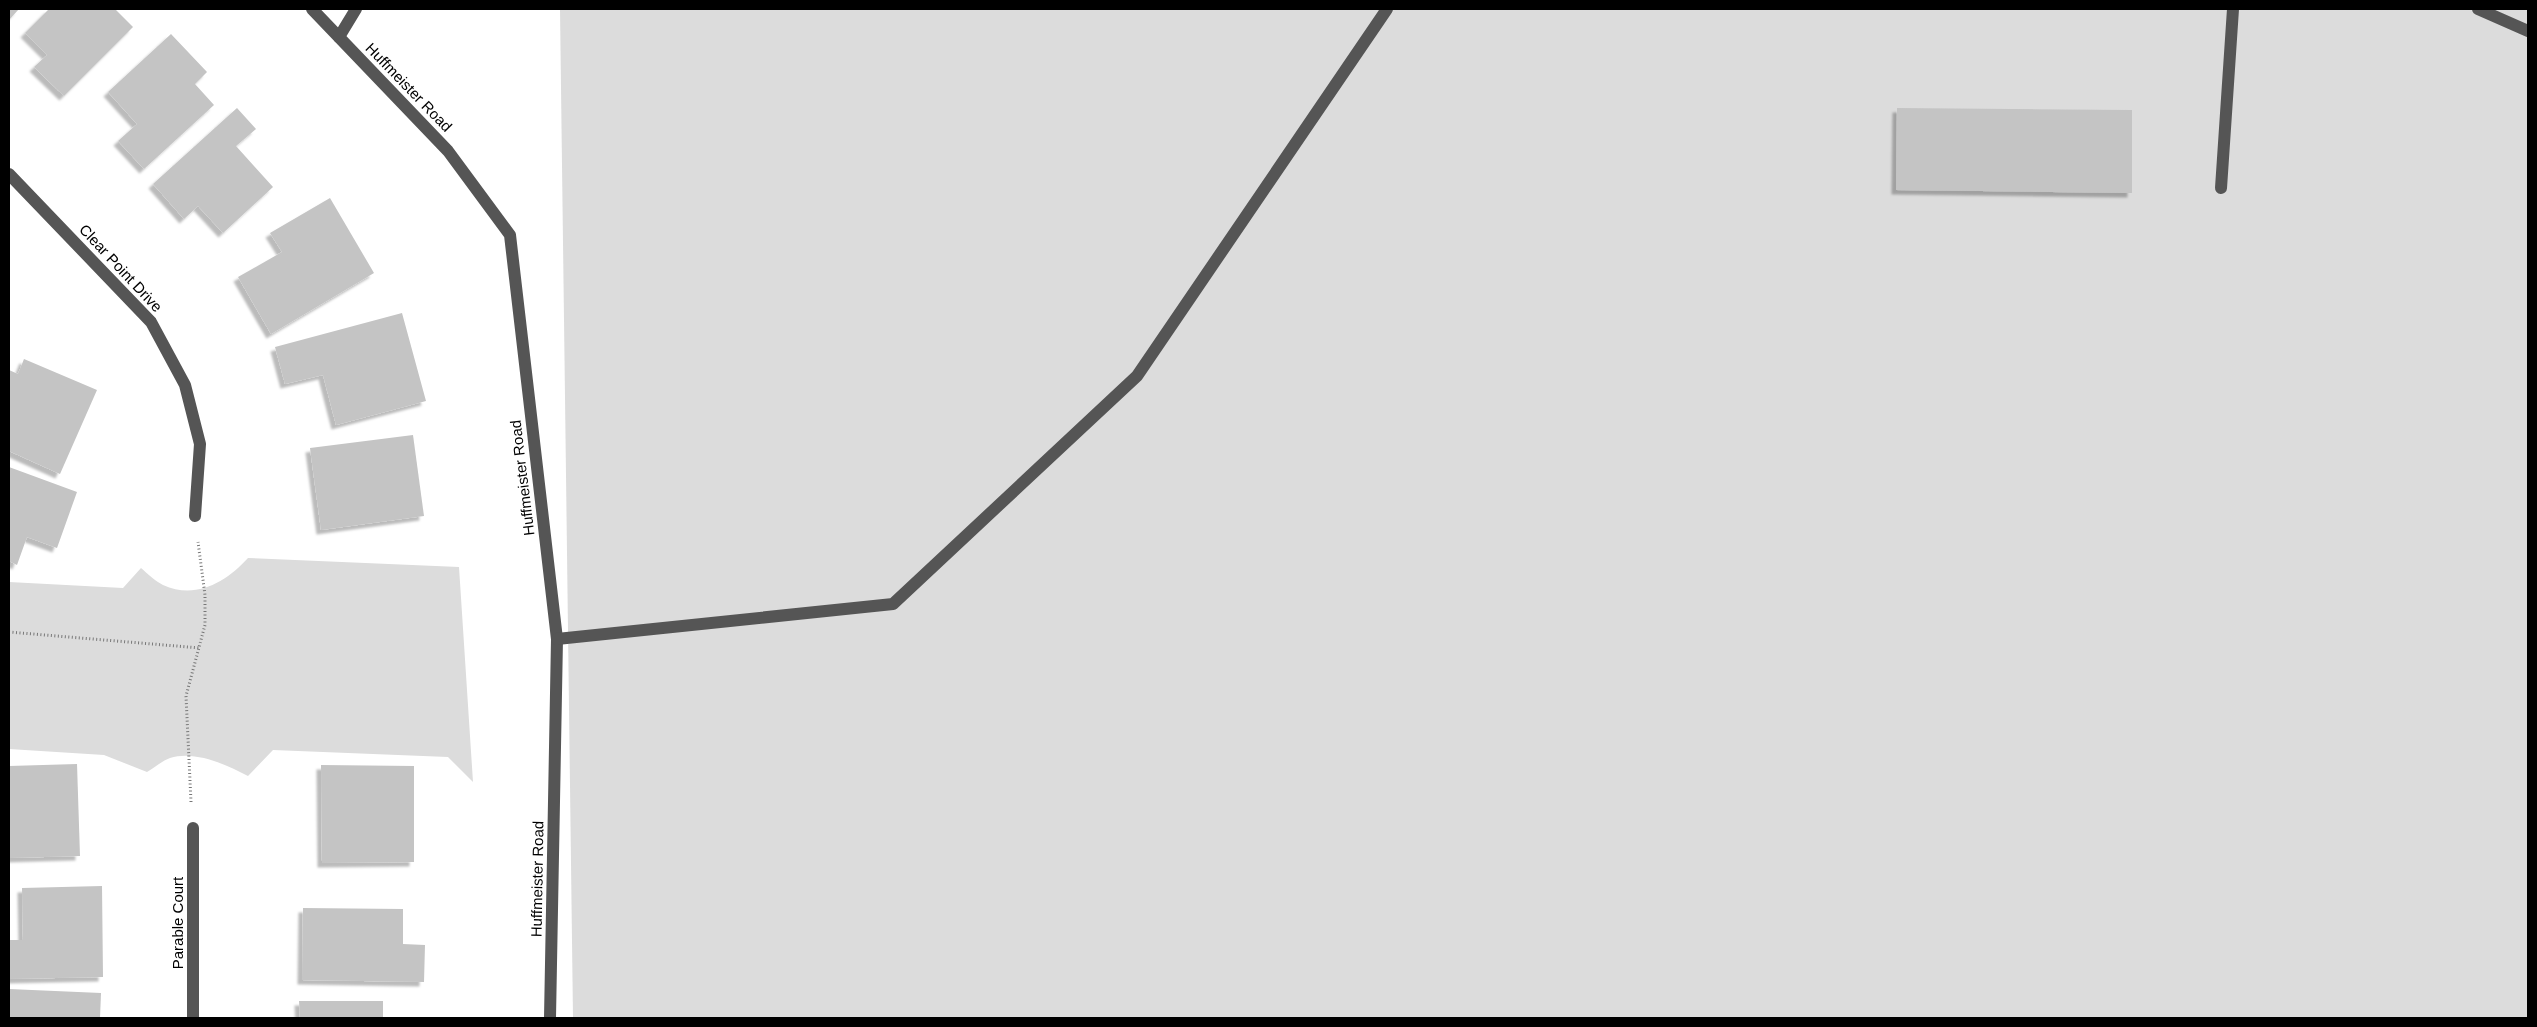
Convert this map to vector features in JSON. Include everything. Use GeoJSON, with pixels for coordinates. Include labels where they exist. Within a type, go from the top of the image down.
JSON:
{"type":"FeatureCollection","features":[{"type":"Feature","properties":{"kind":"street","name":"Huffmeister Road"},"geometry":{"type":"LineString","coordinates":[[312,9],[448,151],[510,235],[557,639],[550,1018]]}},
{"type":"Feature","properties":{"kind":"street"},"geometry":{"type":"LineString","coordinates":[[339,38],[356,9]]}},
{"type":"Feature","properties":{"kind":"street"},"geometry":{"type":"LineString","coordinates":[[557,639],[893,604],[1137,376],[1387,9]]}},
{"type":"Feature","properties":{"kind":"street"},"geometry":{"type":"LineString","coordinates":[[2221,188],[2234,9]]}},
{"type":"Feature","properties":{"kind":"street"},"geometry":{"type":"LineString","coordinates":[[2478,9],[2528,31]]}},
{"type":"Feature","properties":{"kind":"street","name":"Clear Point Drive"},"geometry":{"type":"LineString","coordinates":[[9,174],[151,322],[185,385],[200,444],[196,516]]}},
{"type":"Feature","properties":{"kind":"street","name":"Parable Court"},"geometry":{"type":"LineString","coordinates":[[193,828],[193,1018]]}},
{"type":"Feature","properties":{"kind":"path"},"geometry":{"type":"LineString","coordinates":[[193,828],[186,696],[205,625],[196,516]]}},
{"type":"Feature","properties":{"kind":"path"},"geometry":{"type":"LineString","coordinates":[[9,632],[200,648]]}},
{"type":"Feature","properties":{"kind":"shaded area"},"geometry":{"type":"Polygon","coordinates":[[[560,9],[2528,9],[2528,1018],[573,1018],[560,9]]]}},
{"type":"Feature","properties":{"kind":"shaded area"},"geometry":{"type":"Polygon","coordinates":[[[248,558],[459,567],[473,782],[448,757],[273,750],[248,776],[221,763],[200,757],[180,756],[170,758],[147,772],[104,755],[9,749],[9,582],[123,588],[141,568],[163,585],[175,589],[199,589],[220,581],[248,558]]]}},
{"type":"Feature","properties":{"kind":"building"},"geometry":{"type":"Polygon","coordinates":[[[9,9],[19,9],[9,20],[9,9]]]}},
{"type":"Feature","properties":{"kind":"building"},"geometry":{"type":"Polygon","coordinates":[[[49,9],[115,9],[133,27],[64,96],[34,67],[47,55],[25,33],[49,9]]]}},
{"type":"Feature","properties":{"kind":"building"},"geometry":{"type":"Polygon","coordinates":[[[171,34],[207,72],[195,84],[214,105],[144,169],[118,141],[137,124],[108,92],[171,34]]]}},
{"type":"Feature","properties":{"kind":"building"},"geometry":{"type":"Polygon","coordinates":[[[237,108],[256,129],[236,146],[273,187],[223,233],[198,206],[184,219],[153,184],[237,108]]]}},
{"type":"Feature","properties":{"kind":"building"},"geometry":{"type":"Polygon","coordinates":[[[1897,108],[2132,110],[2132,193],[1896,190],[1897,108]]]}},
{"type":"Feature","properties":{"kind":"building"},"geometry":{"type":"Polygon","coordinates":[[[330,198],[374,273],[271,334],[238,277],[282,252],[270,233],[330,198]]]}},
{"type":"Feature","properties":{"kind":"building"},"geometry":{"type":"Polygon","coordinates":[[[402,313],[426,401],[336,425],[323,375],[285,384],[275,347],[402,313]]]}},
{"type":"Feature","properties":{"kind":"building"},"geometry":{"type":"Polygon","coordinates":[[[24,359],[97,390],[60,474],[9,451],[9,370],[18,374],[24,359]]]}},
{"type":"Feature","properties":{"kind":"building"},"geometry":{"type":"Polygon","coordinates":[[[413,435],[424,516],[321,530],[310,448],[413,435]]]}},
{"type":"Feature","properties":{"kind":"building"},"geometry":{"type":"Polygon","coordinates":[[[9,467],[77,492],[57,548],[27,537],[17,565],[9,561],[9,467]]]}},
{"type":"Feature","properties":{"kind":"building"},"geometry":{"type":"Polygon","coordinates":[[[77,764],[80,856],[9,858],[9,766],[77,764]]]}},
{"type":"Feature","properties":{"kind":"building"},"geometry":{"type":"Polygon","coordinates":[[[321,765],[414,766],[414,862],[322,863],[321,765]]]}},
{"type":"Feature","properties":{"kind":"building"},"geometry":{"type":"Polygon","coordinates":[[[102,886],[103,977],[9,979],[9,940],[23,940],[22,888],[102,886]]]}},
{"type":"Feature","properties":{"kind":"building"},"geometry":{"type":"Polygon","coordinates":[[[303,908],[403,909],[403,944],[425,945],[424,982],[302,980],[303,908]]]}},
{"type":"Feature","properties":{"kind":"building"},"geometry":{"type":"Polygon","coordinates":[[[9,989],[101,993],[100,1018],[9,1018],[9,989]]]}},
{"type":"Feature","properties":{"kind":"building"},"geometry":{"type":"Polygon","coordinates":[[[299,1001],[383,1001],[383,1018],[300,1018],[299,1001]]]}}]}
